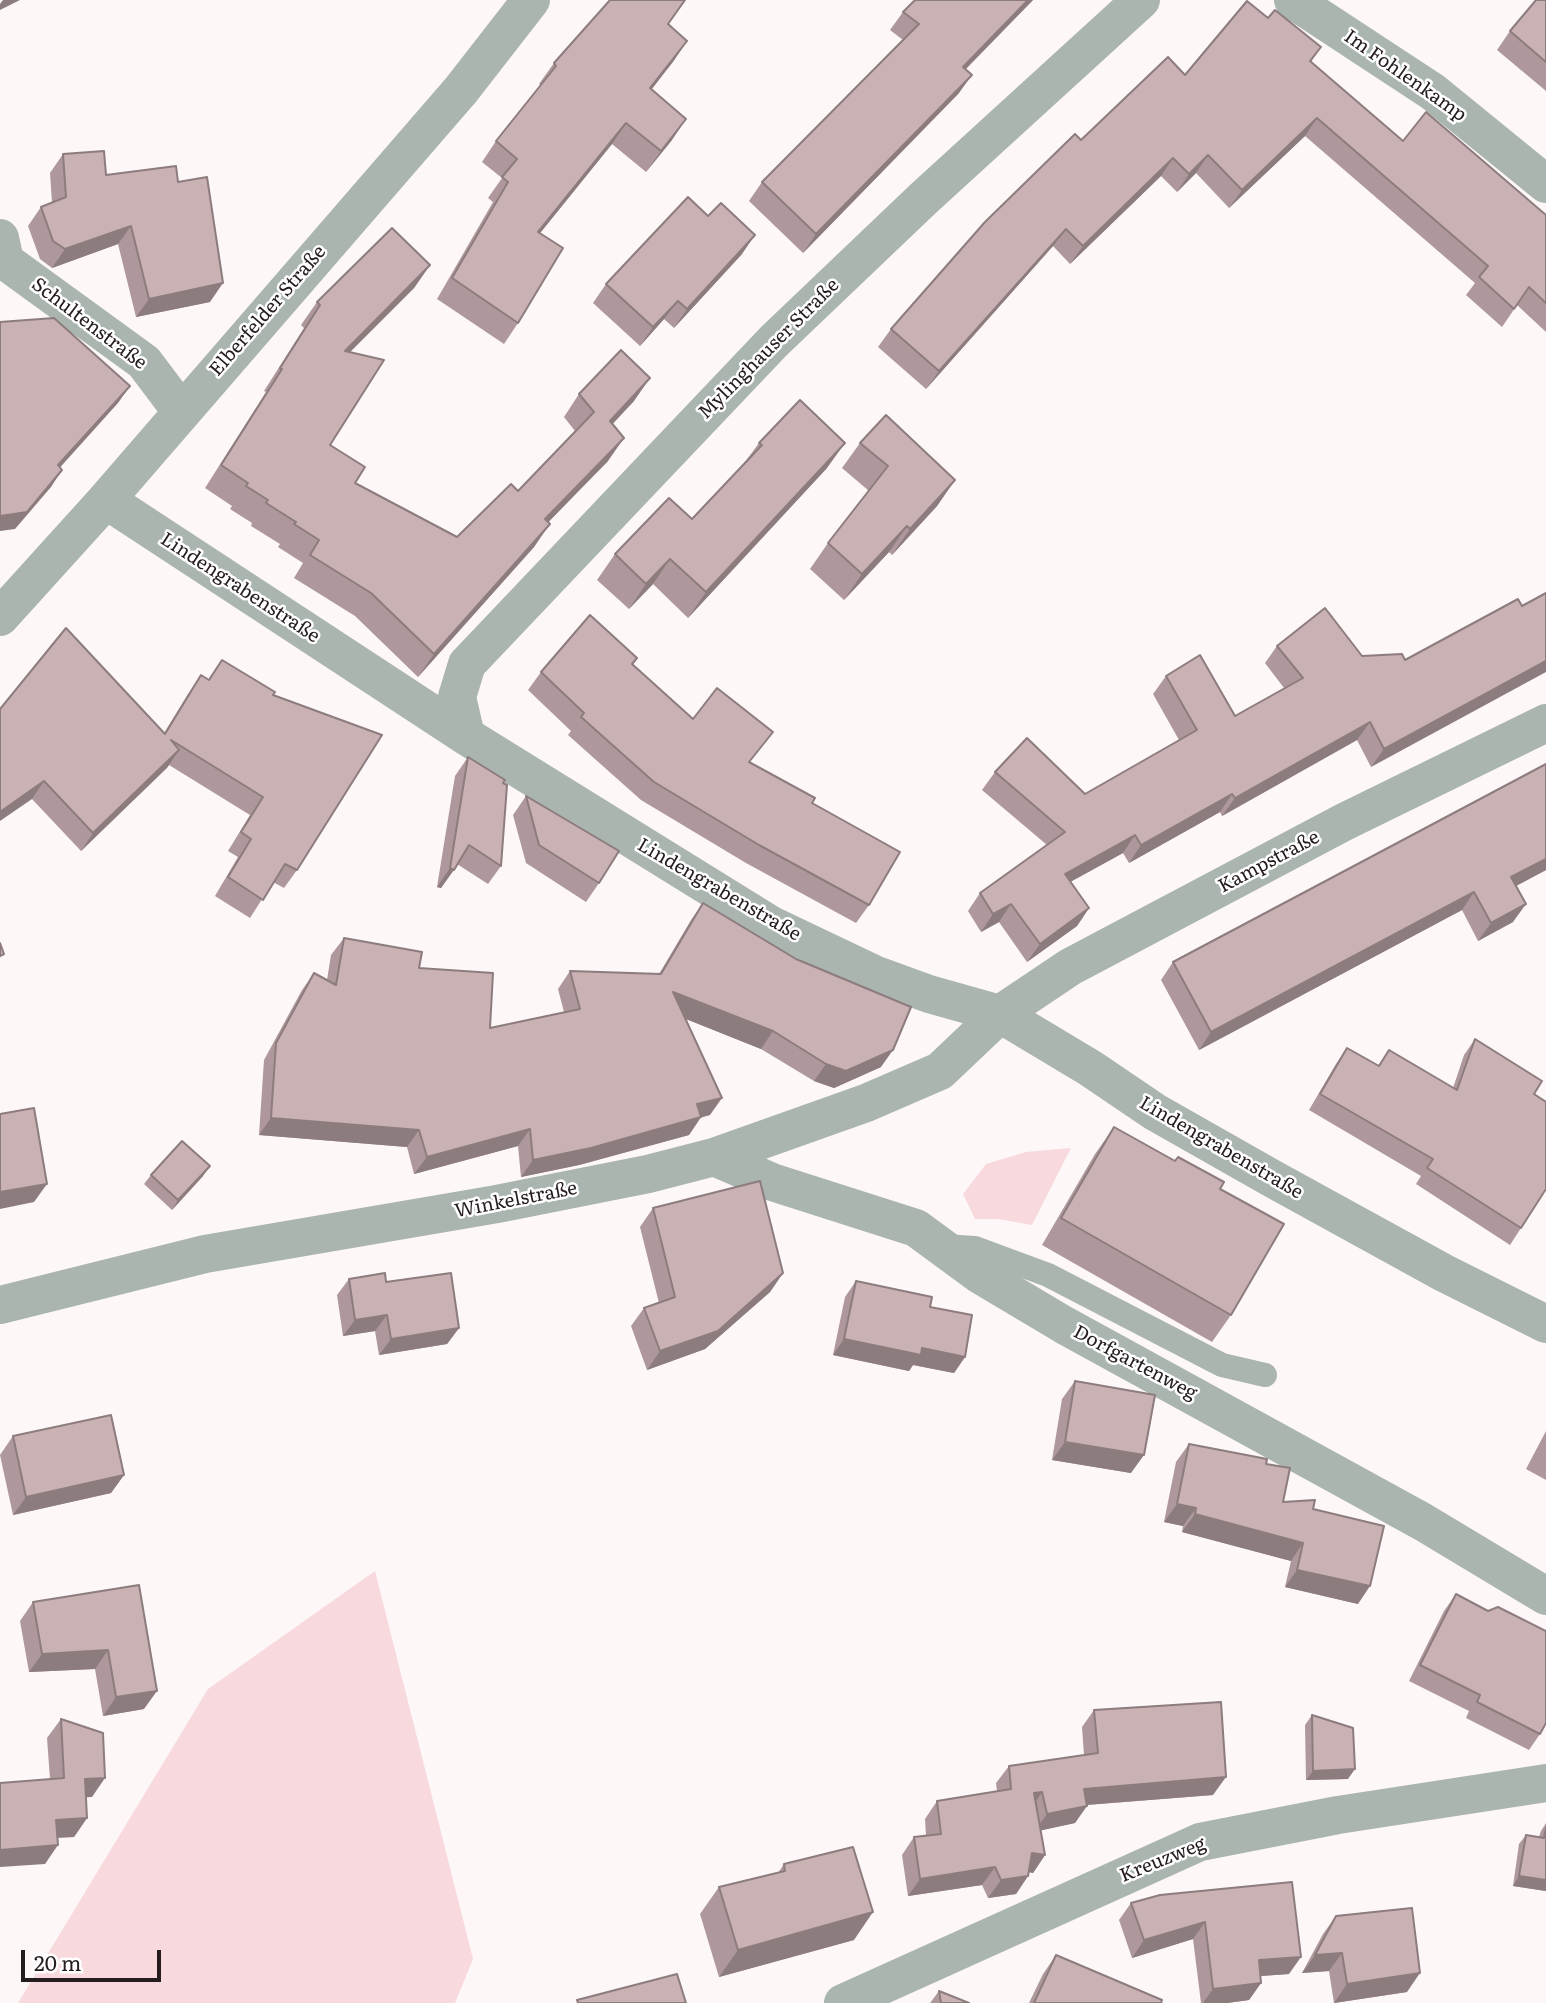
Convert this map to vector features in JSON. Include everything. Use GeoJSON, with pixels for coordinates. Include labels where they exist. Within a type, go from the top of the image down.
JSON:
{"type":"FeatureCollection","features":[{"type":"Feature","properties":{"kind":"street","name":"Elberfelder Straße"},"geometry":{"type":"LineString","coordinates":[[0,617],[106,500],[461,90],[531,0]]}},
{"type":"Feature","properties":{"kind":"street","name":"Mylinghauser Straße"},"geometry":{"type":"LineString","coordinates":[[466,736],[457,697],[467,664],[774,341],[924,198],[1141,0]]}},
{"type":"Feature","properties":{"kind":"street","name":"Im Fohlenkamp"},"geometry":{"type":"LineString","coordinates":[[1293,0],[1433,92],[1546,184]]}},
{"type":"Feature","properties":{"kind":"street","name":"Schultenstraße"},"geometry":{"type":"LineString","coordinates":[[2,254],[144,362],[181,411]]}},
{"type":"Feature","properties":{"kind":"street","name":"Lindengrabenstraße"},"geometry":{"type":"LineString","coordinates":[[106,500],[466,736],[771,925],[874,974],[929,994],[1000,1014],[1090,1068],[1154,1112],[1444,1273],[1546,1324]]}},
{"type":"Feature","properties":{"kind":"street","name":"Kampstraße"},"geometry":{"type":"LineString","coordinates":[[1000,1014],[1070,967],[1344,822],[1546,723]]}},
{"type":"Feature","properties":{"kind":"street","name":"Winkelstraße"},"geometry":{"type":"LineString","coordinates":[[0,1305],[205,1254],[497,1205],[648,1174],[714,1157],[866,1103],[940,1071],[1000,1014]]}},
{"type":"Feature","properties":{"kind":"street","name":"Dorfgartenweg"},"geometry":{"type":"LineString","coordinates":[[714,1157],[772,1182],[916,1228],[980,1275],[1064,1325],[1423,1522],[1546,1596]]}},
{"type":"Feature","properties":{"kind":"street","name":"Kreuzweg"},"geometry":{"type":"LineString","coordinates":[[843,2003],[1200,1842],[1338,1815],[1546,1783]]}},
{"type":"Feature","properties":{"kind":"lane"},"geometry":{"type":"LineString","coordinates":[[939,1246],[975,1248],[1048,1275],[1222,1365],[1265,1375]]}},
{"type":"Feature","properties":{"kind":"shaded area"},"geometry":{"type":"Polygon","coordinates":[[[1071,1148],[1032,1225],[998,1219],[975,1219],[963,1194],[986,1164],[1026,1152],[1071,1148]]]}},
{"type":"Feature","properties":{"kind":"shaded area"},"geometry":{"type":"Polygon","coordinates":[[[375,1571],[473,1959],[455,2003],[18,2003],[208,1689],[375,1571]]]}},
{"type":"Feature","properties":{"kind":"building"},"geometry":{"type":"Polygon","coordinates":[[[610,0],[685,0],[668,24],[687,41],[650,88],[686,119],[661,151],[626,123],[538,232],[563,248],[518,323],[452,278],[508,182],[502,177],[517,159],[496,141],[556,66],[554,63],[610,0]]]}},
{"type":"Feature","properties":{"kind":"building"},"geometry":{"type":"Polygon","coordinates":[[[915,0],[1028,0],[963,67],[972,75],[816,234],[762,182],[919,24],[903,12],[915,0]]]}},
{"type":"Feature","properties":{"kind":"building"},"geometry":{"type":"Polygon","coordinates":[[[1536,0],[1546,0],[1546,62],[1510,31],[1536,0]]]}},
{"type":"Feature","properties":{"kind":"building"},"geometry":{"type":"Polygon","coordinates":[[[1247,1],[1268,18],[1275,10],[1321,47],[1310,61],[1403,141],[1426,112],[1546,215],[1546,303],[1529,287],[1514,309],[1479,277],[1488,266],[1317,118],[1242,190],[1208,155],[1189,174],[1173,158],[1083,246],[1066,229],[939,371],[891,329],[985,222],[1075,134],[1081,140],[1168,57],[1185,75],[1247,1]]]}},
{"type":"Feature","properties":{"kind":"building"},"geometry":{"type":"Polygon","coordinates":[[[104,151],[106,175],[176,166],[178,182],[207,177],[223,283],[149,299],[131,226],[65,249],[53,241],[41,207],[66,197],[63,154],[104,151]]]}},
{"type":"Feature","properties":{"kind":"building"},"geometry":{"type":"Polygon","coordinates":[[[688,197],[708,216],[721,203],[755,235],[687,309],[678,301],[653,327],[606,284],[688,197]]]}},
{"type":"Feature","properties":{"kind":"building"},"geometry":{"type":"Polygon","coordinates":[[[392,228],[430,265],[345,351],[384,360],[330,445],[365,467],[355,483],[457,537],[511,484],[518,491],[594,412],[579,394],[621,350],[650,378],[610,421],[624,438],[545,519],[550,524],[434,654],[371,593],[310,555],[319,540],[266,503],[268,500],[246,486],[248,483],[221,465],[320,305],[317,302],[392,228]]]}},
{"type":"Feature","properties":{"kind":"building"},"geometry":{"type":"Polygon","coordinates":[[[54,318],[130,386],[58,465],[62,470],[27,512],[0,516],[0,322],[54,318]]]}},
{"type":"Feature","properties":{"kind":"building"},"geometry":{"type":"Polygon","coordinates":[[[800,400],[845,443],[706,592],[670,559],[646,584],[615,554],[669,498],[692,519],[762,445],[759,443],[800,400]]]}},
{"type":"Feature","properties":{"kind":"building"},"geometry":{"type":"Polygon","coordinates":[[[886,415],[955,480],[910,529],[907,526],[862,574],[828,543],[888,466],[860,443],[886,415]]]}},
{"type":"Feature","properties":{"kind":"building"},"geometry":{"type":"Polygon","coordinates":[[[1546,593],[1546,661],[1384,749],[1370,722],[1235,798],[1232,794],[1141,845],[1135,835],[1065,874],[1089,908],[1040,944],[1011,904],[993,914],[980,893],[1065,832],[995,772],[1027,738],[1085,794],[1197,730],[1166,676],[1200,655],[1235,716],[1303,678],[1277,646],[1325,608],[1362,656],[1402,654],[1405,660],[1518,599],[1522,606],[1546,593]]]}},
{"type":"Feature","properties":{"kind":"building"},"geometry":{"type":"Polygon","coordinates":[[[590,615],[637,658],[632,664],[693,719],[717,688],[773,732],[749,762],[815,798],[812,803],[900,852],[869,905],[759,845],[654,782],[581,717],[584,713],[541,672],[590,615]]]}},
{"type":"Feature","properties":{"kind":"building"},"geometry":{"type":"Polygon","coordinates":[[[66,628],[165,734],[201,675],[209,680],[222,660],[275,692],[273,695],[382,735],[297,870],[285,864],[263,900],[228,877],[251,839],[241,832],[263,797],[171,740],[179,750],[93,833],[44,781],[0,812],[0,709],[66,628]]]}},
{"type":"Feature","properties":{"kind":"building"},"geometry":{"type":"Polygon","coordinates":[[[468,757],[505,780],[503,783],[507,785],[501,866],[469,845],[454,870],[450,868],[468,757]]]}},
{"type":"Feature","properties":{"kind":"building"},"geometry":{"type":"Polygon","coordinates":[[[1546,764],[1546,859],[1511,877],[1526,904],[1491,923],[1474,892],[1211,1032],[1173,962],[1546,764]]]}},
{"type":"Feature","properties":{"kind":"building"},"geometry":{"type":"Polygon","coordinates":[[[526,796],[619,851],[599,883],[539,845],[526,796]]]}},
{"type":"Feature","properties":{"kind":"building"},"geometry":{"type":"Polygon","coordinates":[[[703,903],[796,959],[911,1007],[893,1050],[846,1071],[826,1064],[773,1031],[673,992],[722,1098],[697,1104],[701,1117],[591,1148],[533,1160],[530,1129],[427,1157],[419,1130],[271,1118],[276,1043],[314,973],[336,985],[344,938],[422,952],[419,968],[493,973],[490,1028],[580,1009],[570,971],[661,974],[703,903]]]}},
{"type":"Feature","properties":{"kind":"building"},"geometry":{"type":"Polygon","coordinates":[[[1475,1039],[1542,1081],[1534,1094],[1546,1102],[1546,1189],[1521,1228],[1427,1168],[1433,1159],[1320,1094],[1347,1048],[1379,1066],[1389,1050],[1457,1090],[1475,1039]]]}},
{"type":"Feature","properties":{"kind":"building"},"geometry":{"type":"Polygon","coordinates":[[[34,1108],[47,1184],[0,1192],[0,1114],[34,1108]]]}},
{"type":"Feature","properties":{"kind":"building"},"geometry":{"type":"Polygon","coordinates":[[[1114,1127],[1175,1161],[1178,1157],[1224,1182],[1220,1189],[1284,1224],[1231,1315],[1061,1218],[1114,1127]]]}},
{"type":"Feature","properties":{"kind":"building"},"geometry":{"type":"Polygon","coordinates":[[[182,1141],[210,1166],[178,1200],[151,1175],[182,1141]]]}},
{"type":"Feature","properties":{"kind":"building"},"geometry":{"type":"Polygon","coordinates":[[[760,1181],[783,1273],[718,1331],[660,1351],[644,1308],[675,1297],[653,1208],[760,1181]]]}},
{"type":"Feature","properties":{"kind":"building"},"geometry":{"type":"Polygon","coordinates":[[[385,1273],[386,1282],[451,1273],[459,1328],[391,1339],[387,1315],[355,1320],[349,1279],[385,1273]]]}},
{"type":"Feature","properties":{"kind":"building"},"geometry":{"type":"Polygon","coordinates":[[[856,1281],[932,1297],[930,1307],[972,1315],[965,1357],[922,1348],[921,1355],[844,1339],[856,1281]]]}},
{"type":"Feature","properties":{"kind":"building"},"geometry":{"type":"Polygon","coordinates":[[[1075,1381],[1155,1395],[1144,1455],[1065,1442],[1075,1381]]]}},
{"type":"Feature","properties":{"kind":"building"},"geometry":{"type":"Polygon","coordinates":[[[111,1415],[124,1475],[26,1497],[13,1436],[111,1415]]]}},
{"type":"Feature","properties":{"kind":"building"},"geometry":{"type":"Polygon","coordinates":[[[1189,1444],[1267,1459],[1266,1464],[1290,1468],[1283,1502],[1315,1500],[1313,1509],[1384,1526],[1370,1586],[1297,1570],[1303,1543],[1195,1514],[1196,1508],[1177,1504],[1189,1444]]]}},
{"type":"Feature","properties":{"kind":"building"},"geometry":{"type":"Polygon","coordinates":[[[139,1585],[157,1691],[116,1697],[108,1650],[42,1654],[33,1602],[139,1585]]]}},
{"type":"Feature","properties":{"kind":"building"},"geometry":{"type":"Polygon","coordinates":[[[1456,1594],[1488,1611],[1498,1607],[1546,1631],[1546,1723],[1540,1734],[1477,1702],[1480,1695],[1420,1665],[1456,1594]]]}},
{"type":"Feature","properties":{"kind":"building"},"geometry":{"type":"Polygon","coordinates":[[[1221,1702],[1226,1777],[1084,1789],[1087,1806],[1047,1814],[1042,1792],[1034,1793],[1045,1855],[1032,1853],[1028,1876],[1001,1880],[995,1867],[920,1879],[914,1837],[941,1834],[937,1801],[1011,1789],[1009,1766],[1098,1753],[1094,1710],[1221,1702]]]}},
{"type":"Feature","properties":{"kind":"building"},"geometry":{"type":"Polygon","coordinates":[[[1312,1715],[1353,1728],[1355,1769],[1313,1771],[1312,1715]]]}},
{"type":"Feature","properties":{"kind":"building"},"geometry":{"type":"Polygon","coordinates":[[[61,1719],[103,1733],[105,1778],[85,1779],[87,1818],[56,1820],[58,1845],[0,1850],[0,1783],[64,1778],[61,1719]]]}},
{"type":"Feature","properties":{"kind":"building"},"geometry":{"type":"Polygon","coordinates":[[[1546,1828],[1546,1880],[1519,1876],[1526,1835],[1544,1838],[1546,1828]]]}},
{"type":"Feature","properties":{"kind":"building"},"geometry":{"type":"Polygon","coordinates":[[[853,1847],[873,1912],[738,1950],[719,1887],[785,1871],[784,1864],[853,1847]]]}},
{"type":"Feature","properties":{"kind":"building"},"geometry":{"type":"Polygon","coordinates":[[[1292,1882],[1301,1957],[1259,1960],[1261,1983],[1213,1989],[1205,1922],[1144,1940],[1131,1903],[1160,1895],[1292,1882]]]}},
{"type":"Feature","properties":{"kind":"building"},"geometry":{"type":"Polygon","coordinates":[[[1412,1908],[1420,1973],[1347,1984],[1342,1953],[1315,1955],[1336,1916],[1412,1908]]]}},
{"type":"Feature","properties":{"kind":"building"},"geometry":{"type":"Polygon","coordinates":[[[1056,1955],[1162,2000],[1161,2003],[1034,2003],[1056,1955]]]}},
{"type":"Feature","properties":{"kind":"building"},"geometry":{"type":"Polygon","coordinates":[[[677,1974],[686,2003],[578,2003],[577,2000],[677,1974]]]}},
{"type":"Feature","properties":{"kind":"building"},"geometry":{"type":"Polygon","coordinates":[[[939,1991],[969,2003],[941,2003],[939,1991]]]}}]}
